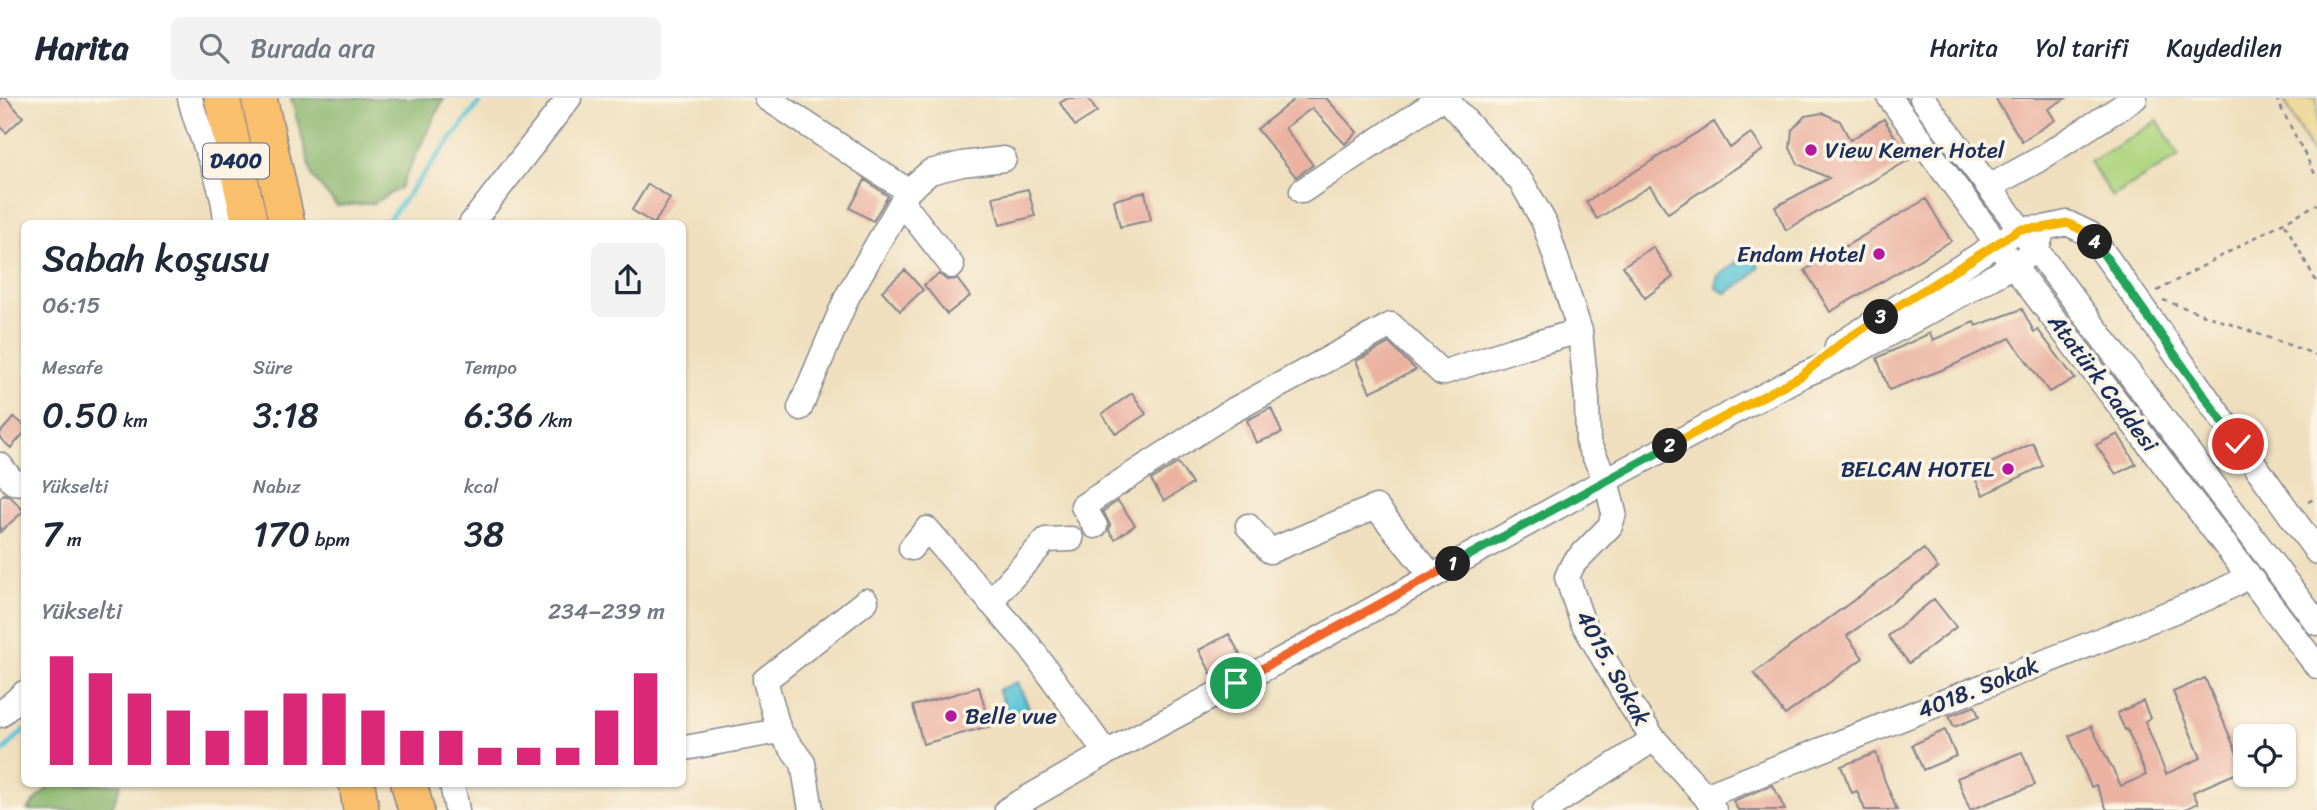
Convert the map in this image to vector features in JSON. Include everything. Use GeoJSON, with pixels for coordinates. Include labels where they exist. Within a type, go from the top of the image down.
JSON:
{"type":"FeatureCollection","features":[{"type":"Feature","properties":{"kind":"highway","name":"D400"},"geometry":{"type":"LineString","coordinates":[[222,98],[231,187],[248,220]]}},
{"type":"Feature","properties":{"kind":"highway","name":"D400"},"geometry":{"type":"LineString","coordinates":[[259,98],[286,220]]}},
{"type":"Feature","properties":{"kind":"highway"},"geometry":{"type":"LineString","coordinates":[[357,787],[361,810]]}},
{"type":"Feature","properties":{"kind":"highway"},"geometry":{"type":"LineString","coordinates":[[410,787],[416,810]]}},
{"type":"Feature","properties":{"kind":"street"},"geometry":{"type":"LineString","coordinates":[[190,98],[193,114],[231,187],[227,220]]}},
{"type":"Feature","properties":{"kind":"street"},"geometry":{"type":"LineString","coordinates":[[474,220],[569,98]]}},
{"type":"Feature","properties":{"kind":"street"},"geometry":{"type":"LineString","coordinates":[[767,98],[905,196],[952,266]]}},
{"type":"Feature","properties":{"kind":"street"},"geometry":{"type":"LineString","coordinates":[[1302,191],[1443,98],[1522,183],[1544,222],[1580,331],[1587,398],[1588,443],[1606,480]]}},
{"type":"Feature","properties":{"kind":"street","name":"Atatürk Caddesi"},"geometry":{"type":"LineString","coordinates":[[1890,98],[2317,666]]}},
{"type":"Feature","properties":{"kind":"street","name":"Atatürk Caddesi"},"geometry":{"type":"LineString","coordinates":[[1922,98],[1989,187],[2033,236],[2317,623]]}},
{"type":"Feature","properties":{"kind":"street"},"geometry":{"type":"LineString","coordinates":[[1989,187],[2038,160],[2135,98]]}},
{"type":"Feature","properties":{"kind":"street"},"geometry":{"type":"LineString","coordinates":[[800,408],[847,297],[905,196],[930,172],[962,164],[1004,159]]}},
{"type":"Feature","properties":{"kind":"street"},"geometry":{"type":"LineString","coordinates":[[1801,376],[1844,341],[1998,243],[2033,236],[2067,223],[2090,234],[2317,552]]}},
{"type":"Feature","properties":{"kind":"street"},"geometry":{"type":"LineString","coordinates":[[1007,810],[1107,752],[1606,480],[1801,376],[1852,354],[2013,265],[2033,236]]}},
{"type":"Feature","properties":{"kind":"street"},"geometry":{"type":"LineString","coordinates":[[1095,526],[1083,506],[1230,412],[1391,325],[1443,373],[1580,331]]}},
{"type":"Feature","properties":{"kind":"street","name":"4015. Sokak"},"geometry":{"type":"LineString","coordinates":[[1606,480],[1614,513],[1610,526],[1573,564],[1567,577],[1582,621],[1654,739],[1710,803]]}},
{"type":"Feature","properties":{"kind":"street"},"geometry":{"type":"LineString","coordinates":[[1248,526],[1270,551],[1376,507],[1432,576]]}},
{"type":"Feature","properties":{"kind":"street"},"geometry":{"type":"LineString","coordinates":[[919,539],[990,602],[1030,648],[1107,752]]}},
{"type":"Feature","properties":{"kind":"street"},"geometry":{"type":"LineString","coordinates":[[990,602],[1046,540],[1071,539]]}},
{"type":"Feature","properties":{"kind":"street","name":"4018. Sokak"},"geometry":{"type":"LineString","coordinates":[[1710,803],[2207,597],[2235,584],[2248,574]]}},
{"type":"Feature","properties":{"kind":"street"},"geometry":{"type":"LineString","coordinates":[[811,810],[803,763],[779,731],[765,680],[866,601]]}},
{"type":"Feature","properties":{"kind":"street"},"geometry":{"type":"LineString","coordinates":[[0,715],[21,696]]}},
{"type":"Feature","properties":{"kind":"street"},"geometry":{"type":"LineString","coordinates":[[686,748],[779,731]]}},
{"type":"Feature","properties":{"kind":"street"},"geometry":{"type":"LineString","coordinates":[[1545,810],[1654,739]]}},
{"type":"Feature","properties":{"kind":"street"},"geometry":{"type":"LineString","coordinates":[[453,787],[457,810]]}},
{"type":"Feature","properties":{"kind":"path"},"geometry":{"type":"LineString","coordinates":[[2276,98],[2317,178]]}},
{"type":"Feature","properties":{"kind":"path"},"geometry":{"type":"LineString","coordinates":[[2150,295],[2317,204]]}},
{"type":"Feature","properties":{"kind":"path"},"geometry":{"type":"LineString","coordinates":[[2284,223],[2317,283]]}},
{"type":"Feature","properties":{"kind":"path"},"geometry":{"type":"LineString","coordinates":[[2162,300],[2317,355]]}},
{"type":"Feature","properties":{"kind":"green space"},"geometry":{"type":"Polygon","coordinates":[[[291,98],[444,98],[400,188],[374,203],[337,206],[313,178],[291,98]]]}},
{"type":"Feature","properties":{"kind":"green space"},"geometry":{"type":"Polygon","coordinates":[[[2158,121],[2179,156],[2112,197],[2090,162],[2158,121]]]}},
{"type":"Feature","properties":{"kind":"green space"},"geometry":{"type":"Polygon","coordinates":[[[48,787],[120,787],[111,810],[27,810],[48,787]]]}},
{"type":"Feature","properties":{"kind":"sand"},"geometry":{"type":"Polygon","coordinates":[[[2283,98],[2317,98],[2317,163],[2283,98]]]}},
{"type":"Feature","properties":{"kind":"water"},"geometry":{"type":"Polygon","coordinates":[[[1745,255],[1754,256],[1759,267],[1748,279],[1726,293],[1716,288],[1717,277],[1745,255]]]}},
{"type":"Feature","properties":{"kind":"water"},"geometry":{"type":"Polygon","coordinates":[[[1017,682],[1030,710],[1010,718],[998,690],[1017,682]]]}},
{"type":"Feature","properties":{"kind":"building"},"geometry":{"type":"Polygon","coordinates":[[[0,98],[6,98],[23,117],[6,133],[0,126],[0,98]]]}},
{"type":"Feature","properties":{"kind":"building"},"geometry":{"type":"Polygon","coordinates":[[[1068,98],[1088,98],[1097,112],[1075,126],[1060,103],[1068,98]]]}},
{"type":"Feature","properties":{"kind":"building"},"geometry":{"type":"Polygon","coordinates":[[[1296,98],[1326,98],[1357,132],[1345,144],[1312,108],[1285,128],[1313,165],[1296,177],[1257,129],[1296,98]]]}},
{"type":"Feature","properties":{"kind":"building"},"geometry":{"type":"Polygon","coordinates":[[[1995,98],[2066,98],[2048,109],[2055,120],[2022,141],[1995,98]]]}},
{"type":"Feature","properties":{"kind":"building"},"geometry":{"type":"Polygon","coordinates":[[[1823,113],[1840,121],[1850,140],[1884,119],[1909,160],[1786,230],[1775,207],[1829,178],[1798,164],[1790,148],[1792,130],[1805,116],[1823,113]]]}},
{"type":"Feature","properties":{"kind":"building"},"geometry":{"type":"Polygon","coordinates":[[[1714,122],[1730,148],[1751,133],[1763,150],[1668,213],[1650,186],[1597,219],[1586,202],[1714,122]]]}},
{"type":"Feature","properties":{"kind":"building"},"geometry":{"type":"Polygon","coordinates":[[[865,180],[888,196],[873,221],[850,208],[865,180]]]}},
{"type":"Feature","properties":{"kind":"building"},"geometry":{"type":"Polygon","coordinates":[[[648,184],[670,198],[656,220],[648,220],[632,210],[648,184]]]}},
{"type":"Feature","properties":{"kind":"building"},"geometry":{"type":"Polygon","coordinates":[[[1028,189],[1035,216],[1000,225],[993,197],[1028,189]]]}},
{"type":"Feature","properties":{"kind":"building"},"geometry":{"type":"Polygon","coordinates":[[[1145,192],[1151,220],[1120,227],[1114,200],[1145,192]]]}},
{"type":"Feature","properties":{"kind":"building"},"geometry":{"type":"Polygon","coordinates":[[[1926,199],[1951,241],[1830,312],[1805,270],[1926,199]]]}},
{"type":"Feature","properties":{"kind":"building"},"geometry":{"type":"Polygon","coordinates":[[[1653,247],[1673,277],[1645,298],[1623,266],[1653,247]]]}},
{"type":"Feature","properties":{"kind":"building"},"geometry":{"type":"Polygon","coordinates":[[[905,270],[923,290],[900,311],[882,291],[905,270]]]}},
{"type":"Feature","properties":{"kind":"building"},"geometry":{"type":"Polygon","coordinates":[[[939,274],[947,280],[957,279],[970,296],[947,314],[924,285],[939,274]]]}},
{"type":"Feature","properties":{"kind":"building"},"geometry":{"type":"Polygon","coordinates":[[[2022,309],[2034,332],[2038,330],[2075,379],[2049,392],[2010,338],[1947,368],[1889,390],[1877,358],[1930,333],[1933,340],[1974,322],[1976,326],[2022,309]]]}},
{"type":"Feature","properties":{"kind":"building"},"geometry":{"type":"Polygon","coordinates":[[[1389,343],[1416,370],[1370,392],[1356,361],[1389,343]]]}},
{"type":"Feature","properties":{"kind":"building"},"geometry":{"type":"Polygon","coordinates":[[[1132,393],[1146,414],[1116,434],[1102,414],[1132,393]]]}},
{"type":"Feature","properties":{"kind":"building"},"geometry":{"type":"Polygon","coordinates":[[[1271,408],[1282,433],[1256,443],[1247,420],[1271,408]]]}},
{"type":"Feature","properties":{"kind":"building"},"geometry":{"type":"Polygon","coordinates":[[[14,417],[21,423],[21,436],[11,448],[0,438],[0,433],[14,417]]]}},
{"type":"Feature","properties":{"kind":"building"},"geometry":{"type":"Polygon","coordinates":[[[2118,434],[2136,464],[2116,474],[2096,445],[2118,434]]]}},
{"type":"Feature","properties":{"kind":"building","name":"BELCAN HOTEL"},"geometry":{"type":"Polygon","coordinates":[[[2033,443],[2043,466],[1983,495],[1972,472],[2033,443]]]}},
{"type":"Feature","properties":{"kind":"building"},"geometry":{"type":"Polygon","coordinates":[[[1178,463],[1192,484],[1164,501],[1151,480],[1178,463]]]}},
{"type":"Feature","properties":{"kind":"building"},"geometry":{"type":"Polygon","coordinates":[[[4,494],[11,497],[21,508],[21,514],[0,532],[0,498],[4,494]]]}},
{"type":"Feature","properties":{"kind":"building"},"geometry":{"type":"Polygon","coordinates":[[[1118,501],[1135,525],[1115,539],[1109,531],[1110,525],[1103,511],[1118,501]]]}},
{"type":"Feature","properties":{"kind":"building"},"geometry":{"type":"Polygon","coordinates":[[[1924,549],[1938,568],[1847,636],[1863,658],[1785,715],[1754,673],[1924,549]]]}},
{"type":"Feature","properties":{"kind":"building"},"geometry":{"type":"Polygon","coordinates":[[[1934,599],[1956,627],[1909,663],[1888,636],[1934,599]]]}},
{"type":"Feature","properties":{"kind":"building"},"geometry":{"type":"Polygon","coordinates":[[[1229,634],[1242,658],[1212,675],[1199,650],[1229,634]]]}},
{"type":"Feature","properties":{"kind":"building"},"geometry":{"type":"Polygon","coordinates":[[[2205,678],[2233,744],[2233,775],[2193,792],[2198,803],[2184,810],[2107,810],[2096,785],[2091,787],[2069,736],[2091,726],[2121,786],[2146,775],[2127,729],[2125,730],[2117,713],[2143,701],[2150,718],[2145,721],[2166,774],[2201,758],[2173,692],[2205,678]]]}},
{"type":"Feature","properties":{"kind":"building","name":"Belle vue"},"geometry":{"type":"Polygon","coordinates":[[[979,687],[990,726],[923,744],[913,706],[979,687]]]}},
{"type":"Feature","properties":{"kind":"building"},"geometry":{"type":"Polygon","coordinates":[[[1975,706],[1979,717],[1954,727],[1949,716],[1975,706]]]}},
{"type":"Feature","properties":{"kind":"building"},"geometry":{"type":"Polygon","coordinates":[[[1945,730],[1956,756],[1923,770],[1912,745],[1945,730]]]}},
{"type":"Feature","properties":{"kind":"building"},"geometry":{"type":"Polygon","coordinates":[[[2022,752],[2035,785],[1970,810],[1957,778],[2022,752]]]}},
{"type":"Feature","properties":{"kind":"building"},"geometry":{"type":"Polygon","coordinates":[[[1876,753],[1897,810],[1865,810],[1857,791],[1852,793],[1841,766],[1876,753]]]}},
{"type":"Feature","properties":{"kind":"building"},"geometry":{"type":"Polygon","coordinates":[[[1773,785],[1785,810],[1738,810],[1733,801],[1773,785]]]}},
{"type":"Feature","properties":{"kind":"waterway"},"geometry":{"type":"LineString","coordinates":[[388,220],[483,98]]}},
{"type":"Feature","properties":{"kind":"waterway"},"geometry":{"type":"LineString","coordinates":[[0,754],[21,733]]}},
{"type":"Feature","properties":{"kind":"place","name":"View Kemer Hotel"},"geometry":{"type":"Point","coordinates":[1811,150]}},
{"type":"Feature","properties":{"kind":"place","name":"Endam Hotel"},"geometry":{"type":"Point","coordinates":[1879,254]}},
{"type":"Feature","properties":{"kind":"place","name":"BELCAN HOTEL"},"geometry":{"type":"Point","coordinates":[2008,469]}},
{"type":"Feature","properties":{"kind":"place","name":"Belle vue"},"geometry":{"type":"Point","coordinates":[951,716]}},
{"type":"Feature","properties":{"kind":"route"},"geometry":{"type":"LineString","coordinates":[[1236,683],[1801,376],[1844,341],[2020,229],[2067,223],[2090,234],[2238,444]]}}]}
